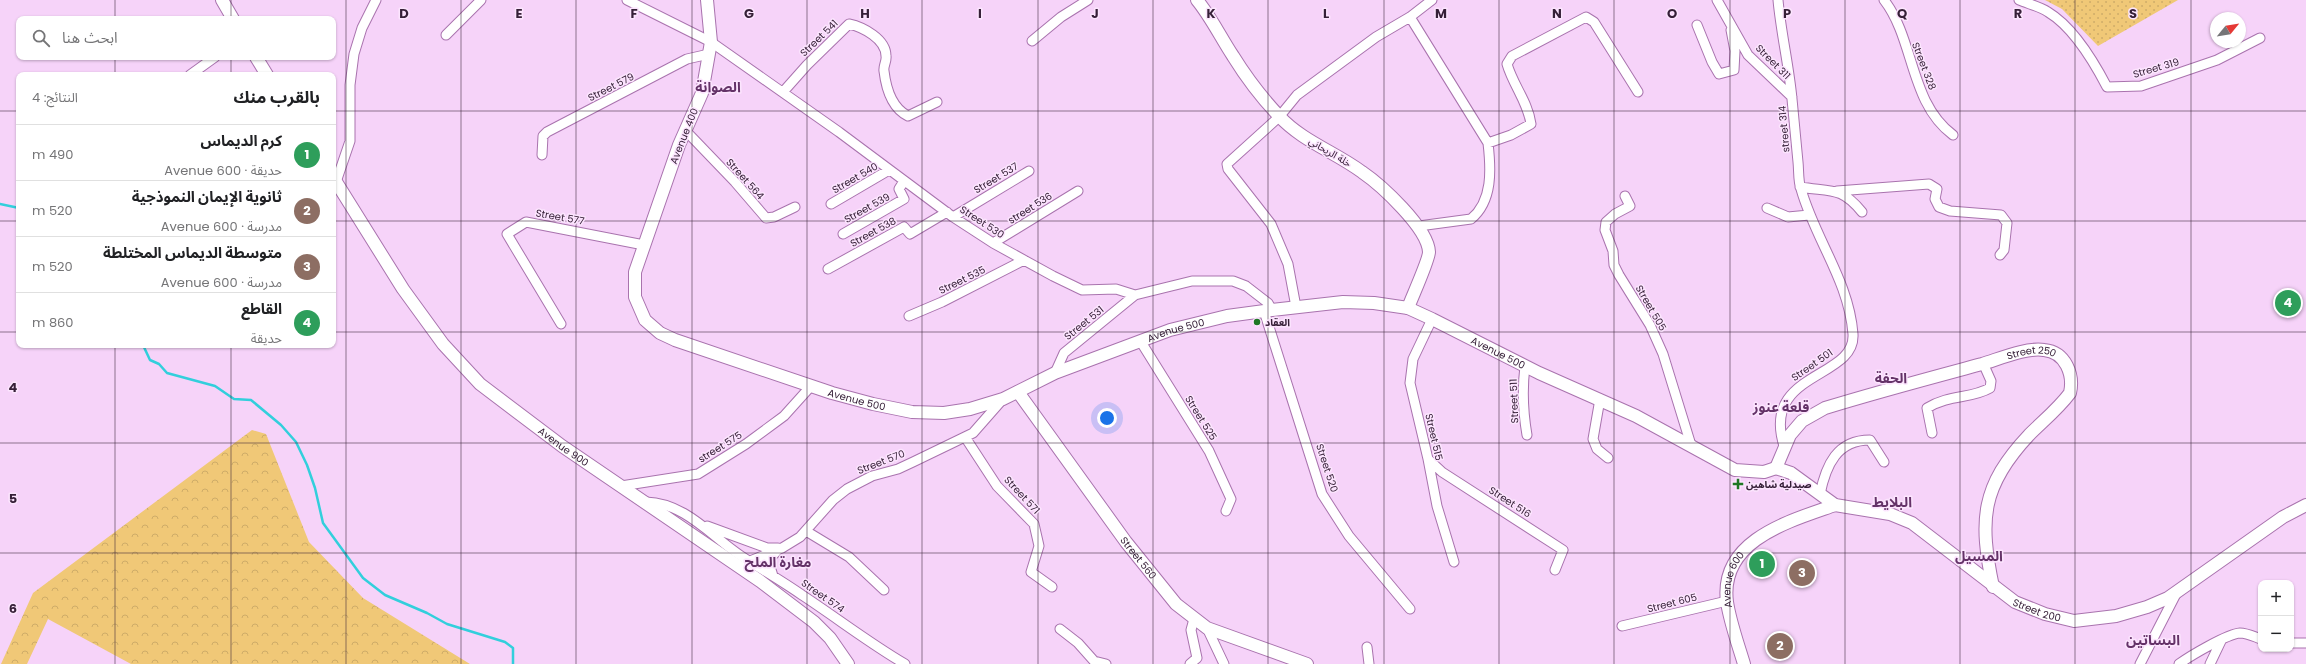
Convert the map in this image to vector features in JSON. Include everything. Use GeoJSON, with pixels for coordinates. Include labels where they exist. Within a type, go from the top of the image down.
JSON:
{"type":"FeatureCollection","features":[{"type":"Feature","properties":{"kind":"main road"},"geometry":{"type":"LineString","coordinates":[[222,0],[231,16]]}},
{"type":"Feature","properties":{"kind":"main road","name":"Avenue 400"},"geometry":{"type":"LineString","coordinates":[[644,245],[685,130],[702,93],[710,48],[707,0]]}},
{"type":"Feature","properties":{"kind":"main road","name":"خلة الريحاني"},"geometry":{"type":"LineString","coordinates":[[1197,0],[1233,57],[1279,117],[1318,146],[1362,172],[1419,226],[1426,239],[1429,251],[1428,259],[1422,269],[1408,308]]}},
{"type":"Feature","properties":{"kind":"main road"},"geometry":{"type":"LineString","coordinates":[[258,60],[265,72]]}},
{"type":"Feature","properties":{"kind":"main road","name":"Avenue 900"},"geometry":{"type":"LineString","coordinates":[[336,181],[403,289],[443,344],[480,384],[562,446],[760,581],[814,622],[830,638],[848,664]]}},
{"type":"Feature","properties":{"kind":"main road","name":"Avenue 500"},"geometry":{"type":"LineString","coordinates":[[644,245],[636,272],[635,297],[645,320],[653,328],[675,340],[811,386],[873,404],[912,412],[944,413],[970,409],[1003,399],[1055,373],[1170,330],[1227,316],[1296,307],[1359,302],[1408,308],[1525,366],[1600,399],[1691,445],[1735,470],[1764,472],[1776,468]]}},
{"type":"Feature","properties":{"kind":"main road","name":"Street 250"},"geometry":{"type":"LineString","coordinates":[[1776,468],[1790,435],[1802,421],[1825,408],[2011,355],[2045,350],[2058,355],[2069,369],[2072,382],[2070,393],[2016,450],[2001,471],[1990,491],[1986,507],[1986,541],[1993,587]]}},
{"type":"Feature","properties":{"kind":"main road","name":"Street 560"},"geometry":{"type":"LineString","coordinates":[[1018,392],[1154,578],[1176,604],[1207,628],[1307,664]]}},
{"type":"Feature","properties":{"kind":"main road","name":"Street 200"},"geometry":{"type":"LineString","coordinates":[[1776,468],[1791,473],[1835,505],[1890,514],[1912,523],[1993,587],[2023,606],[2074,621],[2104,618],[2139,610],[2176,594],[2283,517],[2306,505]]}},
{"type":"Feature","properties":{"kind":"main road","name":"Avenue 600"},"geometry":{"type":"LineString","coordinates":[[1744,664],[1727,601],[1729,573],[1735,560],[1742,550],[1772,529],[1835,505]]}},
{"type":"Feature","properties":{"kind":"street"},"geometry":{"type":"LineString","coordinates":[[336,176],[350,141],[350,85],[354,54],[362,28],[376,0]]}},
{"type":"Feature","properties":{"kind":"street"},"geometry":{"type":"LineString","coordinates":[[446,35],[481,0]]}},
{"type":"Feature","properties":{"kind":"street","name":"Street 530"},"geometry":{"type":"LineString","coordinates":[[627,0],[783,92],[904,181],[993,243],[1082,290],[1116,289],[1134,295]]}},
{"type":"Feature","properties":{"kind":"street"},"geometry":{"type":"LineString","coordinates":[[1032,41],[1061,17],[1088,0]]}},
{"type":"Feature","properties":{"kind":"street"},"geometry":{"type":"LineString","coordinates":[[1296,307],[1288,264],[1271,224],[1228,170],[1227,164],[1279,117],[1297,95],[1376,37],[1410,17],[1432,0]]}},
{"type":"Feature","properties":{"kind":"street","name":"Street 311"},"geometry":{"type":"LineString","coordinates":[[1717,0],[1748,54],[1792,96]]}},
{"type":"Feature","properties":{"kind":"street","name":"street 314"},"geometry":{"type":"LineString","coordinates":[[1778,0],[1792,96],[1800,187]]}},
{"type":"Feature","properties":{"kind":"street","name":"Street 328"},"geometry":{"type":"LineString","coordinates":[[1884,0],[1896,21],[1923,96],[1944,128],[1952,135]]}},
{"type":"Feature","properties":{"kind":"street","name":"Street 319"},"geometry":{"type":"LineString","coordinates":[[2019,0],[2048,12],[2064,27],[2090,55],[2106,87],[2141,86],[2217,60],[2260,38]]}},
{"type":"Feature","properties":{"kind":"street"},"geometry":{"type":"LineString","coordinates":[[1410,17],[1488,143],[1490,165],[1489,180],[1485,198],[1476,215],[1470,219],[1419,226]]}},
{"type":"Feature","properties":{"kind":"street"},"geometry":{"type":"LineString","coordinates":[[1488,143],[1511,135],[1530,124],[1528,109],[1509,69],[1508,64],[1512,56],[1586,18],[1594,22],[1638,92]]}},
{"type":"Feature","properties":{"kind":"street"},"geometry":{"type":"LineString","coordinates":[[1697,26],[1712,62],[1719,74],[1725,74],[1734,70],[1735,61],[1735,51],[1729,21]]}},
{"type":"Feature","properties":{"kind":"street","name":"Street 541"},"geometry":{"type":"LineString","coordinates":[[783,92],[807,65],[849,24],[869,31],[885,49],[887,57],[883,70],[895,105],[902,113],[908,116],[937,102]]}},
{"type":"Feature","properties":{"kind":"street","name":"Street 579"},"geometry":{"type":"LineString","coordinates":[[542,155],[543,136],[548,132],[710,48]]}},
{"type":"Feature","properties":{"kind":"street"},"geometry":{"type":"LineString","coordinates":[[194,72],[211,60]]}},
{"type":"Feature","properties":{"kind":"street","name":"Street 564"},"geometry":{"type":"LineString","coordinates":[[685,130],[735,182],[766,218],[774,217],[795,207]]}},
{"type":"Feature","properties":{"kind":"street","name":"Street 540"},"geometry":{"type":"LineString","coordinates":[[831,204],[889,170]]}},
{"type":"Feature","properties":{"kind":"street","name":"Street 537"},"geometry":{"type":"LineString","coordinates":[[950,214],[1029,172]]}},
{"type":"Feature","properties":{"kind":"street","name":"Street 539"},"geometry":{"type":"LineString","coordinates":[[842,234],[904,200],[899,189],[904,181]]}},
{"type":"Feature","properties":{"kind":"street"},"geometry":{"type":"LineString","coordinates":[[1800,187],[1837,191],[1929,184],[1937,189],[1936,199],[1939,207],[1950,211],[2001,215],[2007,223],[2004,250],[2000,255]]}},
{"type":"Feature","properties":{"kind":"street","name":"Street 501"},"geometry":{"type":"LineString","coordinates":[[1785,449],[1780,428],[1782,407],[1798,387],[1840,359],[1850,349],[1853,335],[1842,283],[1809,215],[1800,187]]}},
{"type":"Feature","properties":{"kind":"street","name":"street 536"},"geometry":{"type":"LineString","coordinates":[[993,243],[1078,191]]}},
{"type":"Feature","properties":{"kind":"street"},"geometry":{"type":"LineString","coordinates":[[1837,191],[1850,198],[1862,212]]}},
{"type":"Feature","properties":{"kind":"street","name":"Street 505"},"geometry":{"type":"LineString","coordinates":[[1626,196],[1630,206],[1615,214],[1606,222],[1605,230],[1614,250],[1614,265],[1650,325],[1663,354],[1691,445]]}},
{"type":"Feature","properties":{"kind":"street"},"geometry":{"type":"LineString","coordinates":[[1767,208],[1788,216],[1809,215]]}},
{"type":"Feature","properties":{"kind":"street","name":"Street 538"},"geometry":{"type":"LineString","coordinates":[[828,269],[904,227],[910,234],[950,214]]}},
{"type":"Feature","properties":{"kind":"street","name":"Street 577"},"geometry":{"type":"LineString","coordinates":[[561,324],[507,234],[526,222],[644,245]]}},
{"type":"Feature","properties":{"kind":"street","name":"Street 535"},"geometry":{"type":"LineString","coordinates":[[909,316],[942,302],[1024,260]]}},
{"type":"Feature","properties":{"kind":"street"},"geometry":{"type":"LineString","coordinates":[[1134,295],[1192,281],[1233,281],[1246,286],[1268,303],[1268,310]]}},
{"type":"Feature","properties":{"kind":"street","name":"Street 531"},"geometry":{"type":"LineString","coordinates":[[1055,373],[1064,353],[1134,295]]}},
{"type":"Feature","properties":{"kind":"street","name":"Street 520"},"geometry":{"type":"LineString","coordinates":[[1268,310],[1322,494],[1339,522],[1365,557],[1410,609]]}},
{"type":"Feature","properties":{"kind":"street","name":"Street 515"},"geometry":{"type":"LineString","coordinates":[[1432,319],[1413,359],[1410,383],[1428,459],[1437,506],[1454,562]]}},
{"type":"Feature","properties":{"kind":"street","name":"Street 525"},"geometry":{"type":"LineString","coordinates":[[1141,342],[1209,451],[1231,499],[1226,511]]}},
{"type":"Feature","properties":{"kind":"street"},"geometry":{"type":"LineString","coordinates":[[1932,433],[1927,408],[1939,401],[1983,392],[1990,388],[1991,381],[1983,364]]}},
{"type":"Feature","properties":{"kind":"street","name":"Street 511"},"geometry":{"type":"LineString","coordinates":[[1525,366],[1522,386],[1523,415],[1527,436]]}},
{"type":"Feature","properties":{"kind":"street","name":"street 575"},"geometry":{"type":"LineString","coordinates":[[621,486],[698,474],[746,444],[784,416],[811,386]]}},
{"type":"Feature","properties":{"kind":"street","name":"Street 570"},"geometry":{"type":"LineString","coordinates":[[750,561],[782,548],[800,537],[833,500],[847,489],[872,476],[898,469],[972,433],[1003,399]]}},
{"type":"Feature","properties":{"kind":"street"},"geometry":{"type":"LineString","coordinates":[[1600,399],[1593,439],[1597,450],[1608,458]]}},
{"type":"Feature","properties":{"kind":"street","name":"Street 571"},"geometry":{"type":"LineString","coordinates":[[965,437],[997,486],[1034,524],[1039,546],[1031,572],[1052,587]]}},
{"type":"Feature","properties":{"kind":"street"},"geometry":{"type":"LineString","coordinates":[[1820,494],[1831,460],[1839,451],[1856,440],[1870,440],[1884,462]]}},
{"type":"Feature","properties":{"kind":"street","name":"Street 516"},"geometry":{"type":"LineString","coordinates":[[1428,459],[1442,472],[1563,550],[1555,570]]}},
{"type":"Feature","properties":{"kind":"street","name":"Street 574"},"geometry":{"type":"LineString","coordinates":[[646,502],[661,502],[682,511],[750,561],[867,641],[905,664]]}},
{"type":"Feature","properties":{"kind":"street"},"geometry":{"type":"LineString","coordinates":[[695,520],[767,548],[782,548]]}},
{"type":"Feature","properties":{"kind":"street"},"geometry":{"type":"LineString","coordinates":[[806,531],[849,557],[884,590]]}},
{"type":"Feature","properties":{"kind":"street"},"geometry":{"type":"LineString","coordinates":[[773,576],[768,560],[782,548]]}},
{"type":"Feature","properties":{"kind":"street"},"geometry":{"type":"LineString","coordinates":[[2140,664],[2176,594]]}},
{"type":"Feature","properties":{"kind":"street","name":"Street 605"},"geometry":{"type":"LineString","coordinates":[[1622,626],[1727,601]]}},
{"type":"Feature","properties":{"kind":"street"},"geometry":{"type":"LineString","coordinates":[[1190,664],[1197,658],[1191,630],[1194,619]]}},
{"type":"Feature","properties":{"kind":"street"},"geometry":{"type":"LineString","coordinates":[[1207,628],[1224,664]]}},
{"type":"Feature","properties":{"kind":"street"},"geometry":{"type":"LineString","coordinates":[[1060,629],[1078,643],[1094,661],[1106,664]]}},
{"type":"Feature","properties":{"kind":"street"},"geometry":{"type":"LineString","coordinates":[[2179,664],[2193,654],[2239,633],[2258,638]]}},
{"type":"Feature","properties":{"kind":"street"},"geometry":{"type":"LineString","coordinates":[[2210,664],[2221,641]]}},
{"type":"Feature","properties":{"kind":"street"},"geometry":{"type":"LineString","coordinates":[[2294,643],[2306,642]]}},
{"type":"Feature","properties":{"kind":"street"},"geometry":{"type":"LineString","coordinates":[[1367,647],[1369,664]]}},
{"type":"Feature","properties":{"kind":"green space"},"geometry":{"type":"Polygon","coordinates":[[[2045,0],[2178,0],[2098,46],[2062,9],[2045,0]]]}},
{"type":"Feature","properties":{"kind":"green space"},"geometry":{"type":"Polygon","coordinates":[[[252,430],[266,434],[309,542],[363,598],[470,664],[131,664],[48,619],[27,664],[1,664],[33,593],[252,430]]]}},
{"type":"Feature","properties":{"kind":"waterway"},"geometry":{"type":"LineString","coordinates":[[0,204],[16,207]]}},
{"type":"Feature","properties":{"kind":"waterway"},"geometry":{"type":"LineString","coordinates":[[144,348],[150,360],[159,364],[167,373],[215,386],[234,399],[251,400],[281,425],[296,442],[307,465],[315,488],[323,523],[363,578],[385,595],[427,613],[447,624],[505,642],[513,648],[513,664]]}},
{"type":"Feature","properties":{"kind":"place","name":"القاطع"},"geometry":{"type":"Point","coordinates":[2288,303]}},
{"type":"Feature","properties":{"kind":"place","name":"العقاد"},"geometry":{"type":"Point","coordinates":[1257,322]}},
{"type":"Feature","properties":{"kind":"place","name":"صيدلية شاهين"},"geometry":{"type":"Point","coordinates":[1738,484]}},
{"type":"Feature","properties":{"kind":"place","name":"كرم الديماس"},"geometry":{"type":"Point","coordinates":[1762,564]}},
{"type":"Feature","properties":{"kind":"place","name":"متوسطة الديماس المختلطة"},"geometry":{"type":"Point","coordinates":[1802,573]}},
{"type":"Feature","properties":{"kind":"place","name":"ثانوية الإيمان النموذجية"},"geometry":{"type":"Point","coordinates":[1780,646]}},
{"type":"Feature","properties":{"kind":"district","name":"الصوانة"},"geometry":{"type":"Point","coordinates":[718,87]}},
{"type":"Feature","properties":{"kind":"district","name":"الحفة"},"geometry":{"type":"Point","coordinates":[1891,378]}},
{"type":"Feature","properties":{"kind":"district","name":"قلعة عنوز"},"geometry":{"type":"Point","coordinates":[1781,407]}},
{"type":"Feature","properties":{"kind":"district","name":"البلايط"},"geometry":{"type":"Point","coordinates":[1892,502]}},
{"type":"Feature","properties":{"kind":"district","name":"المسيل"},"geometry":{"type":"Point","coordinates":[1979,556]}},
{"type":"Feature","properties":{"kind":"district","name":"مغارة الملح"},"geometry":{"type":"Point","coordinates":[778,562]}},
{"type":"Feature","properties":{"kind":"district","name":"البساتين"},"geometry":{"type":"Point","coordinates":[2153,640]}}]}
